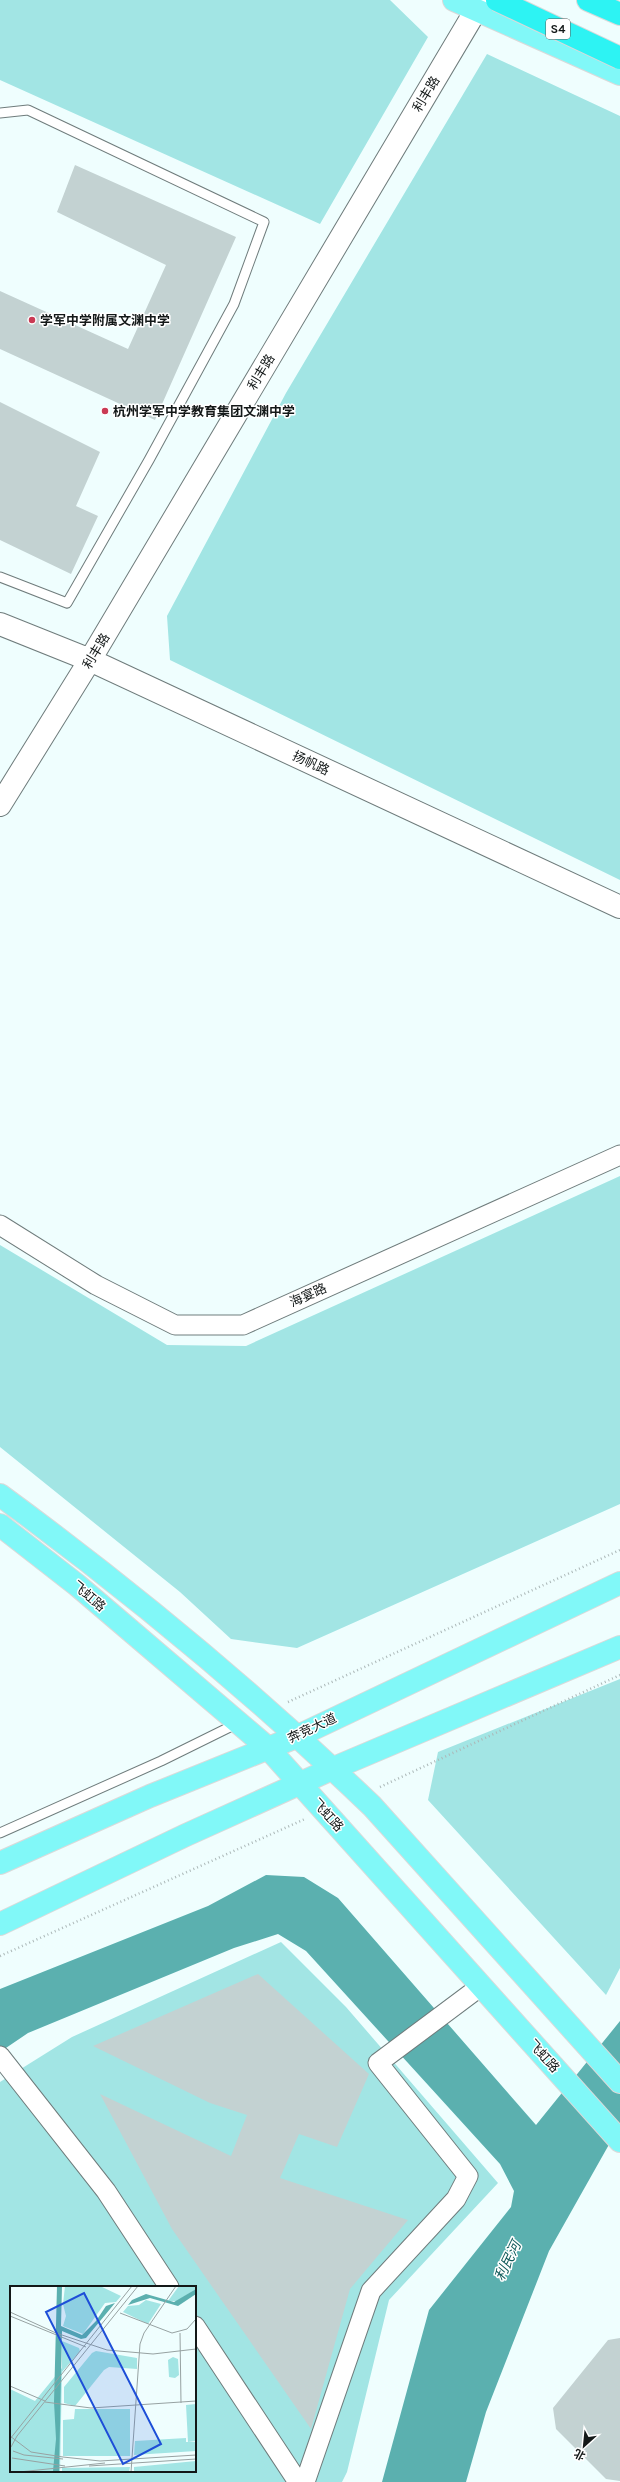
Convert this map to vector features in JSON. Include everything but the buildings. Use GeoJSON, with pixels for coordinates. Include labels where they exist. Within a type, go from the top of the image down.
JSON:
{"type":"FeatureCollection","features":[{"type":"Feature","properties":{"kind":"highway","name":"S4"},"geometry":{"type":"LineString","coordinates":[[497,0],[620,58]]}},
{"type":"Feature","properties":{"kind":"highway"},"geometry":{"type":"LineString","coordinates":[[588,0],[620,14]]}},
{"type":"Feature","properties":{"kind":"main road"},"geometry":{"type":"LineString","coordinates":[[454,0],[479,5],[620,74]]}},
{"type":"Feature","properties":{"kind":"main road","name":"飞虹路"},"geometry":{"type":"LineString","coordinates":[[0,1495],[85,1557],[194,1645],[296,1737],[334,1768],[372,1806],[620,2082]]}},
{"type":"Feature","properties":{"kind":"main road","name":"飞虹路"},"geometry":{"type":"LineString","coordinates":[[0,1525],[77,1585],[268,1748],[620,2142]]}},
{"type":"Feature","properties":{"kind":"main road","name":"奔竞大道"},"geometry":{"type":"LineString","coordinates":[[0,1863],[150,1796],[296,1737],[620,1584]]}},
{"type":"Feature","properties":{"kind":"main road"},"geometry":{"type":"LineString","coordinates":[[0,1924],[186,1834],[334,1768],[620,1647]]}},
{"type":"Feature","properties":{"kind":"street","name":"利丰路"},"geometry":{"type":"LineString","coordinates":[[0,805],[90,660],[479,5]]}},
{"type":"Feature","properties":{"kind":"street","name":"扬帆路"},"geometry":{"type":"LineString","coordinates":[[0,624],[90,660],[620,907]]}},
{"type":"Feature","properties":{"kind":"street","name":"海宴路"},"geometry":{"type":"LineString","coordinates":[[0,1225],[96,1285],[175,1325],[243,1325],[620,1155]]}},
{"type":"Feature","properties":{"kind":"street"},"geometry":{"type":"LineString","coordinates":[[306,2482],[371,2291],[456,2199],[468,2176],[378,2062],[481,1986]]}},
{"type":"Feature","properties":{"kind":"street"},"geometry":{"type":"LineString","coordinates":[[0,2056],[106,2191],[168,2286]]}},
{"type":"Feature","properties":{"kind":"street"},"geometry":{"type":"LineString","coordinates":[[196,2328],[298,2482]]}},
{"type":"Feature","properties":{"kind":"lane"},"geometry":{"type":"LineString","coordinates":[[0,112],[28,110],[264,222],[234,304],[149,460],[67,603],[0,577]]}},
{"type":"Feature","properties":{"kind":"lane"},"geometry":{"type":"LineString","coordinates":[[0,1833],[160,1761],[238,1723]]}},
{"type":"Feature","properties":{"kind":"path"},"geometry":{"type":"LineString","coordinates":[[268,1711],[620,1550]]}},
{"type":"Feature","properties":{"kind":"shaded area"},"geometry":{"type":"Polygon","coordinates":[[[0,0],[390,0],[428,37],[320,224],[0,80],[0,0]]]}},
{"type":"Feature","properties":{"kind":"shaded area"},"geometry":{"type":"Polygon","coordinates":[[[487,54],[620,116],[620,880],[170,660],[167,616],[286,393],[487,54]]]}},
{"type":"Feature","properties":{"kind":"shaded area"},"geometry":{"type":"Polygon","coordinates":[[[620,1176],[620,1504],[297,1648],[231,1639],[180,1592],[0,1447],[0,1245],[167,1345],[246,1346],[620,1176]]]}},
{"type":"Feature","properties":{"kind":"shaded area"},"geometry":{"type":"Polygon","coordinates":[[[620,1679],[620,1968],[606,1995],[428,1800],[438,1752],[620,1679]]]}},
{"type":"Feature","properties":{"kind":"shaded area"},"geometry":{"type":"Polygon","coordinates":[[[281,1942],[346,2007],[498,2183],[389,2300],[347,2472],[342,2482],[0,2482],[0,2082],[72,2037],[281,1942]]]}},
{"type":"Feature","properties":{"kind":"water","name":"利民河"},"geometry":{"type":"Polygon","coordinates":[[[266,1875],[304,1877],[338,1898],[536,2125],[620,2021],[620,2125],[549,2251],[486,2412],[466,2482],[382,2482],[429,2310],[511,2207],[514,2191],[500,2164],[306,1951],[278,1934],[234,1948],[28,2033],[0,2052],[0,1989],[208,1906],[266,1875]]]}},
{"type":"Feature","properties":{"kind":"place","name":"学军中学附属文渊中学"},"geometry":{"type":"Point","coordinates":[32,320]}},
{"type":"Feature","properties":{"kind":"place","name":"杭州学军中学教育集团文渊中学"},"geometry":{"type":"Point","coordinates":[105,411]}}]}
